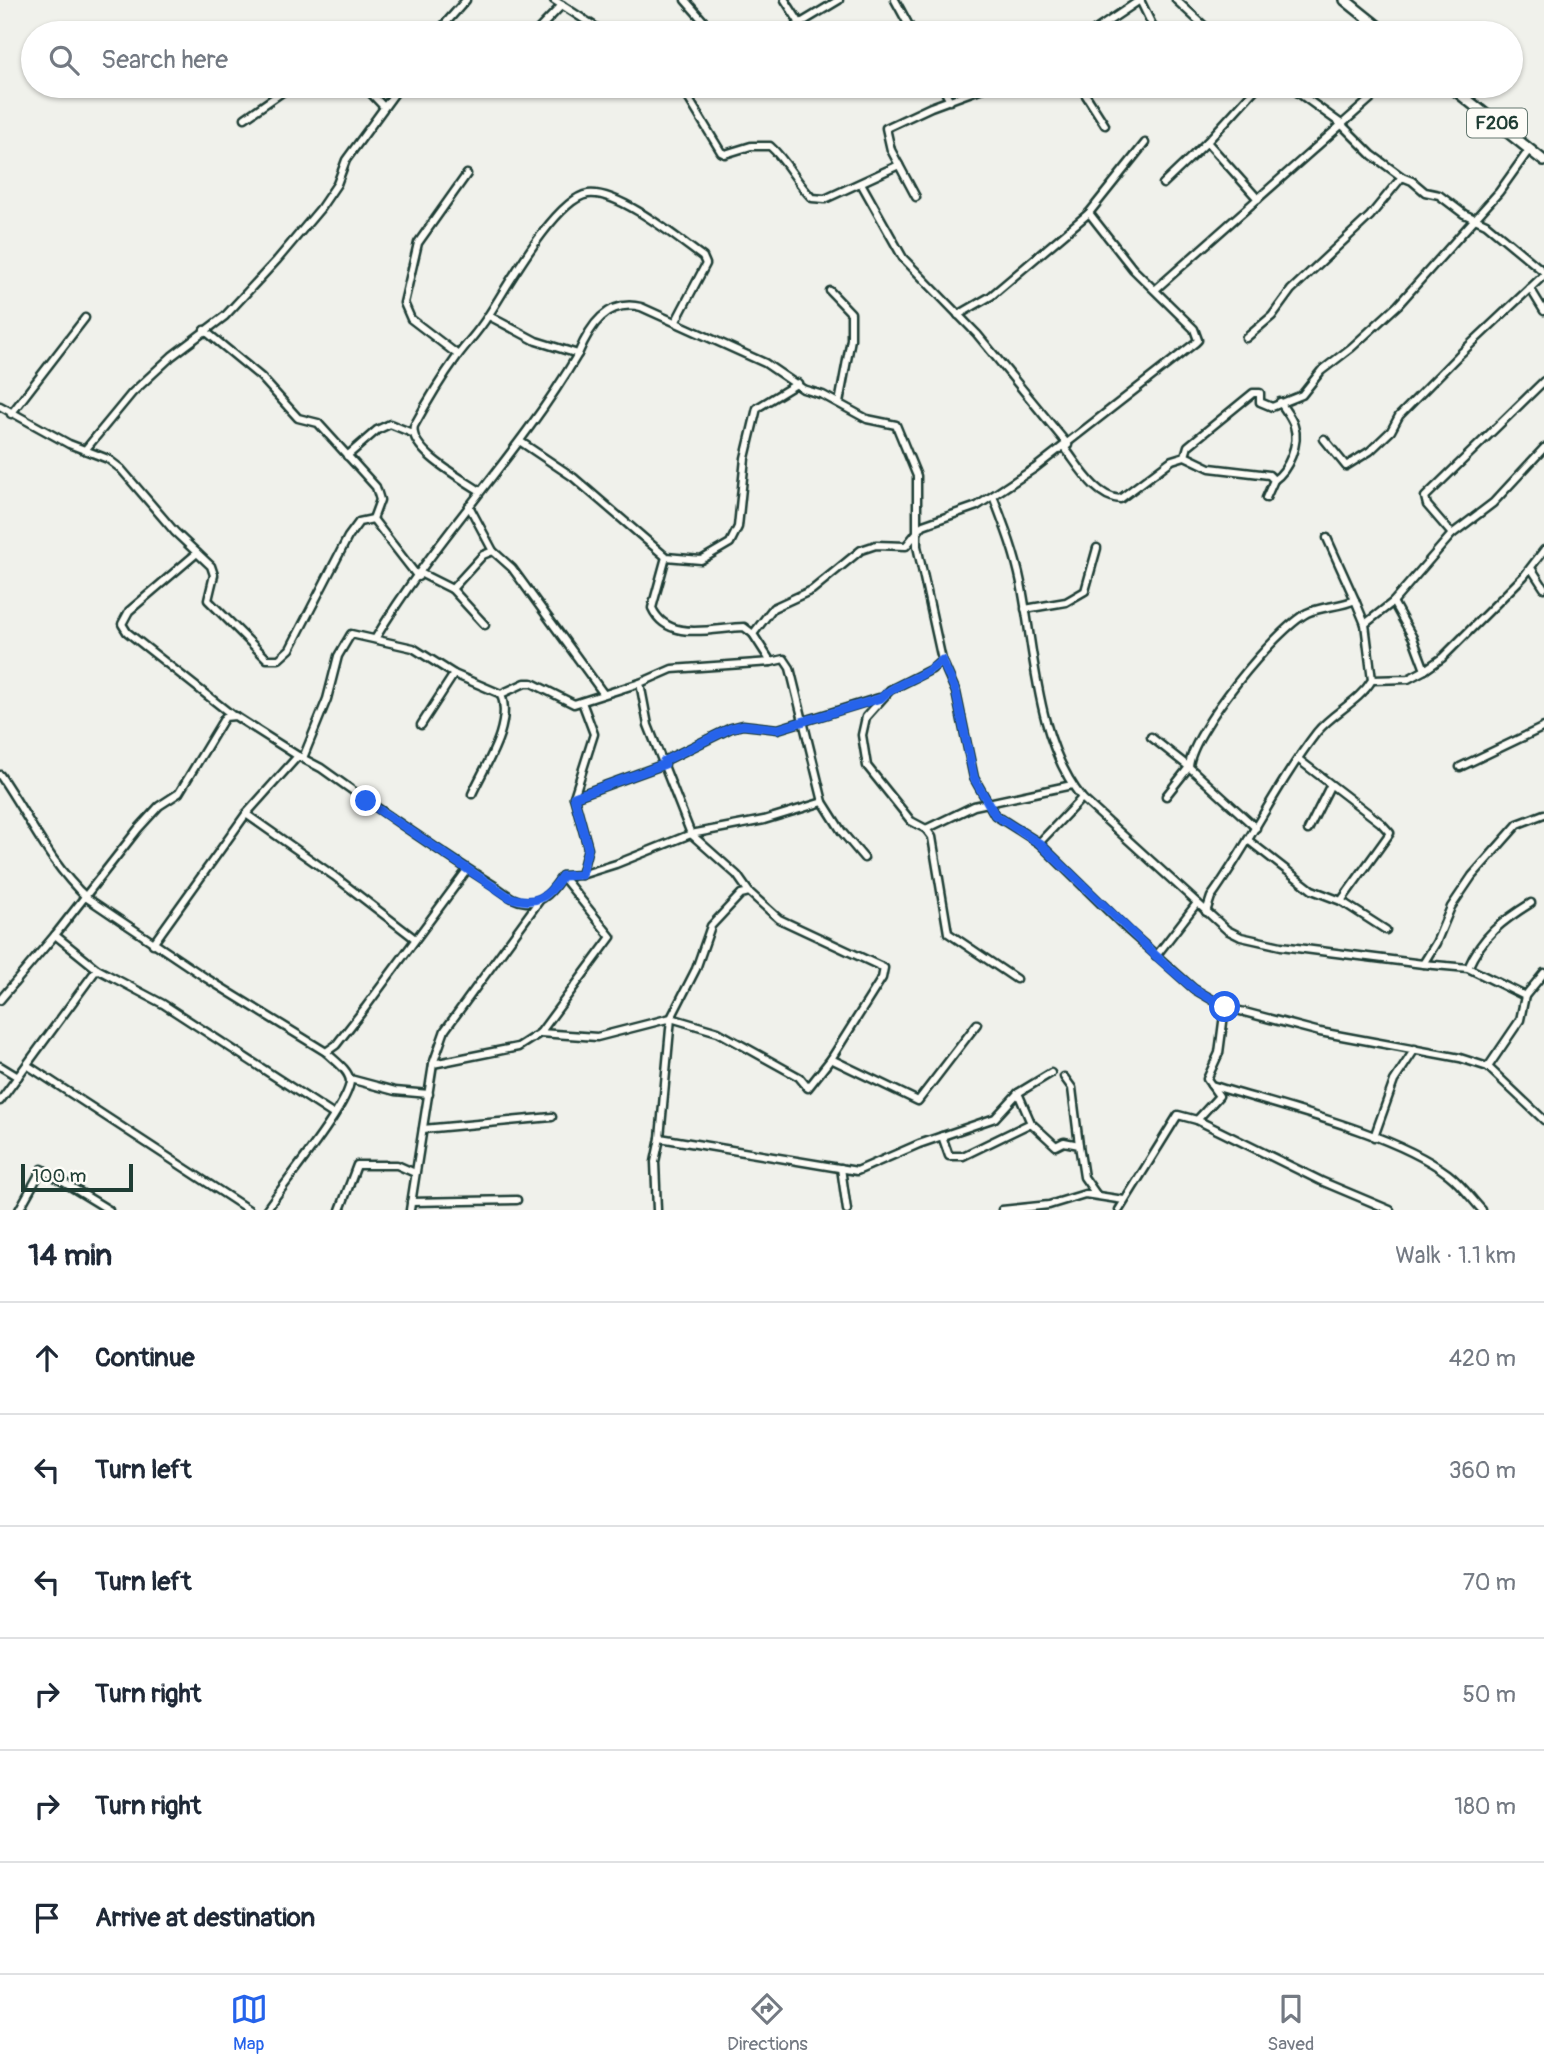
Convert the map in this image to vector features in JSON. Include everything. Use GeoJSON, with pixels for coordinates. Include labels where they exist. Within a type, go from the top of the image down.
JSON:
{"type":"FeatureCollection","features":[{"type":"Feature","properties":{"kind":"main road"},"geometry":{"type":"LineString","coordinates":[[1345,0],[1356,4],[1374,21]]}},
{"type":"Feature","properties":{"kind":"main road","name":"F206"},"geometry":{"type":"LineString","coordinates":[[1465,98],[1544,161]]}},
{"type":"Feature","properties":{"kind":"street"},"geometry":{"type":"LineString","coordinates":[[448,21],[466,0]]}},
{"type":"Feature","properties":{"kind":"street"},"geometry":{"type":"LineString","coordinates":[[554,0],[586,21]]}},
{"type":"Feature","properties":{"kind":"street"},"geometry":{"type":"LineString","coordinates":[[685,0],[703,21]]}},
{"type":"Feature","properties":{"kind":"street"},"geometry":{"type":"LineString","coordinates":[[785,0],[798,21]]}},
{"type":"Feature","properties":{"kind":"street"},"geometry":{"type":"LineString","coordinates":[[801,21],[839,0]]}},
{"type":"Feature","properties":{"kind":"street"},"geometry":{"type":"LineString","coordinates":[[895,0],[907,21]]}},
{"type":"Feature","properties":{"kind":"street"},"geometry":{"type":"LineString","coordinates":[[1109,21],[1140,0],[1150,21]]}},
{"type":"Feature","properties":{"kind":"street"},"geometry":{"type":"LineString","coordinates":[[1175,0],[1199,21]]}},
{"type":"Feature","properties":{"kind":"street"},"geometry":{"type":"LineString","coordinates":[[547,21],[562,5]]}},
{"type":"Feature","properties":{"kind":"street"},"geometry":{"type":"LineString","coordinates":[[245,118],[274,98]]}},
{"type":"Feature","properties":{"kind":"street"},"geometry":{"type":"LineString","coordinates":[[375,98],[384,107]]}},
{"type":"Feature","properties":{"kind":"street"},"geometry":{"type":"LineString","coordinates":[[85,450],[132,393],[204,330],[225,316],[299,234],[337,184],[346,160],[391,98]]}},
{"type":"Feature","properties":{"kind":"street"},"geometry":{"type":"LineString","coordinates":[[688,98],[718,148],[725,154],[751,146],[770,146],[785,160],[806,192],[819,200],[862,185],[899,165]]}},
{"type":"Feature","properties":{"kind":"street"},"geometry":{"type":"LineString","coordinates":[[916,197],[899,165],[886,128],[955,98]]}},
{"type":"Feature","properties":{"kind":"street"},"geometry":{"type":"LineString","coordinates":[[1088,98],[1105,125]]}},
{"type":"Feature","properties":{"kind":"street"},"geometry":{"type":"LineString","coordinates":[[1163,184],[1208,142],[1247,98]]}},
{"type":"Feature","properties":{"kind":"street"},"geometry":{"type":"LineString","coordinates":[[1306,98],[1340,123],[1372,155],[1402,177],[1416,183],[1425,192],[1439,195],[1464,214],[1475,218],[1544,274],[1399,416],[1391,431],[1370,451],[1346,466],[1324,439]]}},
{"type":"Feature","properties":{"kind":"street"},"geometry":{"type":"LineString","coordinates":[[1156,289],[1370,98]]}},
{"type":"Feature","properties":{"kind":"street"},"geometry":{"type":"LineString","coordinates":[[1208,142],[1258,199]]}},
{"type":"Feature","properties":{"kind":"street"},"geometry":{"type":"LineString","coordinates":[[958,316],[991,296],[1090,213],[1146,143]]}},
{"type":"Feature","properties":{"kind":"street"},"geometry":{"type":"LineString","coordinates":[[1185,456],[1188,446],[1253,393],[1260,393],[1260,402],[1272,407],[1302,395],[1321,371],[1398,305],[1499,192],[1529,150]]}},
{"type":"Feature","properties":{"kind":"street"},"geometry":{"type":"LineString","coordinates":[[458,355],[411,318],[404,303],[418,243],[467,174]]}},
{"type":"Feature","properties":{"kind":"street"},"geometry":{"type":"LineString","coordinates":[[1246,338],[1272,316],[1290,290],[1370,216],[1402,177]]}},
{"type":"Feature","properties":{"kind":"street"},"geometry":{"type":"LineString","coordinates":[[862,185],[910,265],[958,316],[1066,446],[1099,491],[1108,498],[1120,499],[1172,460],[1185,456],[1210,468],[1260,473],[1269,475],[1274,480]]}},
{"type":"Feature","properties":{"kind":"street"},"geometry":{"type":"LineString","coordinates":[[412,433],[428,400],[458,355],[489,316],[512,274],[574,200],[591,194],[607,197],[654,222],[705,260],[676,321]]}},
{"type":"Feature","properties":{"kind":"street"},"geometry":{"type":"LineString","coordinates":[[753,634],[773,608],[812,590],[861,550],[876,545],[906,546],[923,525],[967,510],[993,496],[1066,446],[1198,340],[1194,329],[1133,269],[1090,213]]}},
{"type":"Feature","properties":{"kind":"street"},"geometry":{"type":"LineString","coordinates":[[910,265],[917,258]]}},
{"type":"Feature","properties":{"kind":"street"},"geometry":{"type":"LineString","coordinates":[[1530,288],[1544,311]]}},
{"type":"Feature","properties":{"kind":"street"},"geometry":{"type":"LineString","coordinates":[[830,291],[851,313],[851,339],[839,403]]}},
{"type":"Feature","properties":{"kind":"street"},"geometry":{"type":"LineString","coordinates":[[375,639],[480,491],[521,442],[578,354],[594,323],[605,313],[620,306],[641,307],[676,321],[765,363],[798,383],[803,389],[839,403],[867,419],[896,425],[917,476],[919,509],[915,534],[942,660],[956,692],[974,778],[995,815],[1039,843],[1156,956],[1194,989],[1225,1007],[1320,1032],[1415,1049],[1488,1067],[1544,1120]]}},
{"type":"Feature","properties":{"kind":"street"},"geometry":{"type":"LineString","coordinates":[[489,316],[536,341],[578,354]]}},
{"type":"Feature","properties":{"kind":"street"},"geometry":{"type":"LineString","coordinates":[[11,414],[85,318]]}},
{"type":"Feature","properties":{"kind":"street"},"geometry":{"type":"LineString","coordinates":[[204,330],[261,377],[298,418],[318,423],[379,491],[380,500],[373,519]]}},
{"type":"Feature","properties":{"kind":"street"},"geometry":{"type":"LineString","coordinates":[[1452,534],[1427,505],[1425,497],[1544,381]]}},
{"type":"Feature","properties":{"kind":"street"},"geometry":{"type":"LineString","coordinates":[[521,442],[573,477],[666,557],[701,560],[730,543],[738,527],[745,458],[757,408],[798,383]]}},
{"type":"Feature","properties":{"kind":"street"},"geometry":{"type":"LineString","coordinates":[[1266,499],[1274,480],[1280,476],[1295,447],[1295,427],[1280,402]]}},
{"type":"Feature","properties":{"kind":"street"},"geometry":{"type":"LineString","coordinates":[[0,406],[11,414],[108,459],[121,468],[175,532],[214,571],[207,596],[211,604],[267,659],[279,659],[290,649],[348,537],[359,522],[373,519]]}},
{"type":"Feature","properties":{"kind":"street"},"geometry":{"type":"LineString","coordinates":[[347,456],[377,430],[390,424],[412,433],[419,448],[480,491]]}},
{"type":"Feature","properties":{"kind":"street"},"geometry":{"type":"LineString","coordinates":[[1365,624],[1393,601],[1452,534],[1493,503],[1544,448]]}},
{"type":"Feature","properties":{"kind":"street"},"geometry":{"type":"LineString","coordinates":[[993,496],[1009,536],[1056,758],[1082,798],[1212,919],[1241,937],[1303,950],[1468,968],[1525,996]]}},
{"type":"Feature","properties":{"kind":"street"},"geometry":{"type":"LineString","coordinates":[[469,506],[493,551],[512,568],[603,693]]}},
{"type":"Feature","properties":{"kind":"street"},"geometry":{"type":"LineString","coordinates":[[373,519],[419,575],[452,589],[485,625]]}},
{"type":"Feature","properties":{"kind":"street"},"geometry":{"type":"LineString","coordinates":[[1206,912],[1211,897],[1298,759],[1329,718],[1361,694],[1372,680],[1365,624],[1327,538]]}},
{"type":"Feature","properties":{"kind":"street"},"geometry":{"type":"LineString","coordinates":[[1025,609],[1066,602],[1085,591],[1097,548]]}},
{"type":"Feature","properties":{"kind":"street"},"geometry":{"type":"LineString","coordinates":[[1372,680],[1408,679],[1442,658],[1531,568],[1544,550]]}},
{"type":"Feature","properties":{"kind":"street"},"geometry":{"type":"LineString","coordinates":[[452,589],[483,555],[493,551]]}},
{"type":"Feature","properties":{"kind":"street"},"geometry":{"type":"LineString","coordinates":[[197,553],[129,611],[122,624],[127,632],[232,715],[301,757],[467,870],[509,897],[524,902],[539,901]]}},
{"type":"Feature","properties":{"kind":"street"},"geometry":{"type":"LineString","coordinates":[[666,557],[652,608],[658,622],[676,631],[744,626],[753,634],[771,662]]}},
{"type":"Feature","properties":{"kind":"street"},"geometry":{"type":"LineString","coordinates":[[1531,568],[1544,587]]}},
{"type":"Feature","properties":{"kind":"street"},"geometry":{"type":"LineString","coordinates":[[1166,796],[1189,767],[1193,753],[1230,690],[1281,634],[1307,614],[1355,600]]}},
{"type":"Feature","properties":{"kind":"street"},"geometry":{"type":"LineString","coordinates":[[1393,601],[1413,638],[1424,670]]}},
{"type":"Feature","properties":{"kind":"street"},"geometry":{"type":"LineString","coordinates":[[153,944],[246,814],[301,757],[324,709],[338,656],[347,638],[357,633],[422,652],[454,674],[500,694],[525,682],[532,683],[569,703],[582,702],[640,683],[672,669],[784,659],[790,668],[823,802],[842,832],[864,858]]}},
{"type":"Feature","properties":{"kind":"street"},"geometry":{"type":"LineString","coordinates":[[942,660],[932,669],[890,690],[866,718],[862,735],[867,766],[911,821],[926,829],[932,837],[948,933],[1016,979]]}},
{"type":"Feature","properties":{"kind":"street"},"geometry":{"type":"LineString","coordinates":[[421,725],[454,674]]}},
{"type":"Feature","properties":{"kind":"street"},"geometry":{"type":"LineString","coordinates":[[540,1033],[597,1037],[671,1018],[718,1032],[799,1077],[808,1088],[831,1059],[882,978],[884,968],[779,919],[749,892],[737,875],[691,834],[648,725],[640,683]]}},
{"type":"Feature","properties":{"kind":"street"},"geometry":{"type":"LineString","coordinates":[[472,794],[501,730],[505,712],[500,694]]}},
{"type":"Feature","properties":{"kind":"street"},"geometry":{"type":"LineString","coordinates":[[574,797],[665,764],[664,761],[731,728],[743,725],[778,729],[881,698]]}},
{"type":"Feature","properties":{"kind":"street"},"geometry":{"type":"LineString","coordinates":[[581,875],[588,848],[574,797],[594,734],[582,702]]}},
{"type":"Feature","properties":{"kind":"street"},"geometry":{"type":"LineString","coordinates":[[0,1000],[87,898],[138,829],[159,806],[179,793],[223,720],[232,715]]}},
{"type":"Feature","properties":{"kind":"street"},"geometry":{"type":"LineString","coordinates":[[1460,767],[1544,727]]}},
{"type":"Feature","properties":{"kind":"street"},"geometry":{"type":"LineString","coordinates":[[1151,737],[1189,767],[1256,828]]}},
{"type":"Feature","properties":{"kind":"street"},"geometry":{"type":"LineString","coordinates":[[1298,759],[1381,823],[1390,833],[1341,901]]}},
{"type":"Feature","properties":{"kind":"street"},"geometry":{"type":"LineString","coordinates":[[0,775],[52,858],[69,882],[87,898],[153,944],[326,1052],[350,1079],[395,1091],[429,1094]]}},
{"type":"Feature","properties":{"kind":"street"},"geometry":{"type":"LineString","coordinates":[[926,829],[986,802],[1072,785]]}},
{"type":"Feature","properties":{"kind":"street"},"geometry":{"type":"LineString","coordinates":[[1308,830],[1330,786]]}},
{"type":"Feature","properties":{"kind":"street"},"geometry":{"type":"LineString","coordinates":[[1039,843],[1082,798]]}},
{"type":"Feature","properties":{"kind":"street"},"geometry":{"type":"LineString","coordinates":[[562,876],[581,875],[669,845],[691,834],[764,820],[823,802]]}},
{"type":"Feature","properties":{"kind":"street"},"geometry":{"type":"LineString","coordinates":[[246,814],[334,876],[414,938]]}},
{"type":"Feature","properties":{"kind":"street"},"geometry":{"type":"LineString","coordinates":[[1423,964],[1436,943],[1451,907],[1472,876],[1518,824],[1544,814]]}},
{"type":"Feature","properties":{"kind":"street"},"geometry":{"type":"LineString","coordinates":[[1248,840],[1312,890],[1341,901],[1386,930]]}},
{"type":"Feature","properties":{"kind":"street"},"geometry":{"type":"LineString","coordinates":[[326,1052],[336,1045],[358,1018],[414,938],[467,870]]}},
{"type":"Feature","properties":{"kind":"street"},"geometry":{"type":"LineString","coordinates":[[517,1200],[410,1206],[433,1064],[445,1030],[539,901],[551,892],[562,876]]}},
{"type":"Feature","properties":{"kind":"street"},"geometry":{"type":"LineString","coordinates":[[433,1064],[518,1047],[540,1033],[611,937],[562,876]]}},
{"type":"Feature","properties":{"kind":"street"},"geometry":{"type":"LineString","coordinates":[[657,1210],[655,1162],[660,1138],[671,1018],[696,969],[711,926],[741,894],[749,892]]}},
{"type":"Feature","properties":{"kind":"street"},"geometry":{"type":"LineString","coordinates":[[1156,956],[1197,903]]}},
{"type":"Feature","properties":{"kind":"street"},"geometry":{"type":"LineString","coordinates":[[1468,968],[1477,946],[1496,925],[1531,903]]}},
{"type":"Feature","properties":{"kind":"street"},"geometry":{"type":"LineString","coordinates":[[55,935],[97,969],[163,1004],[334,1115]]}},
{"type":"Feature","properties":{"kind":"street"},"geometry":{"type":"LineString","coordinates":[[0,1101],[97,969]]}},
{"type":"Feature","properties":{"kind":"street"},"geometry":{"type":"LineString","coordinates":[[1488,1067],[1520,1020],[1525,996],[1544,973]]}},
{"type":"Feature","properties":{"kind":"street"},"geometry":{"type":"LineString","coordinates":[[1197,1120],[1219,1096],[1207,1079],[1219,1052],[1225,1007]]}},
{"type":"Feature","properties":{"kind":"street"},"geometry":{"type":"LineString","coordinates":[[831,1059],[918,1101],[978,1024]]}},
{"type":"Feature","properties":{"kind":"street"},"geometry":{"type":"LineString","coordinates":[[1374,1137],[1394,1081],[1415,1049]]}},
{"type":"Feature","properties":{"kind":"street"},"geometry":{"type":"LineString","coordinates":[[27,1065],[249,1210]]}},
{"type":"Feature","properties":{"kind":"street"},"geometry":{"type":"LineString","coordinates":[[0,1066],[18,1077]]}},
{"type":"Feature","properties":{"kind":"street"},"geometry":{"type":"LineString","coordinates":[[660,1138],[857,1171],[942,1136],[995,1118],[1018,1093],[1051,1073]]}},
{"type":"Feature","properties":{"kind":"street"},"geometry":{"type":"LineString","coordinates":[[1064,1077],[1072,1088],[1084,1177],[1096,1194]]}},
{"type":"Feature","properties":{"kind":"street"},"geometry":{"type":"LineString","coordinates":[[266,1210],[334,1115],[348,1089],[350,1079]]}},
{"type":"Feature","properties":{"kind":"street"},"geometry":{"type":"LineString","coordinates":[[1211,1085],[1374,1137],[1424,1159],[1450,1175],[1482,1210]]}},
{"type":"Feature","properties":{"kind":"street"},"geometry":{"type":"LineString","coordinates":[[1018,1093],[1031,1123],[1056,1146],[1064,1142],[1079,1145]]}},
{"type":"Feature","properties":{"kind":"street"},"geometry":{"type":"LineString","coordinates":[[1119,1210],[1178,1115],[1197,1120],[1321,1181],[1390,1210]]}},
{"type":"Feature","properties":{"kind":"street"},"geometry":{"type":"LineString","coordinates":[[423,1129],[552,1117]]}},
{"type":"Feature","properties":{"kind":"street"},"geometry":{"type":"LineString","coordinates":[[942,1136],[949,1156],[963,1156],[1031,1123]]}},
{"type":"Feature","properties":{"kind":"street"},"geometry":{"type":"LineString","coordinates":[[340,1210],[357,1164],[397,1166],[415,1172]]}},
{"type":"Feature","properties":{"kind":"street"},"geometry":{"type":"LineString","coordinates":[[19,1210],[42,1168],[109,1210]]}},
{"type":"Feature","properties":{"kind":"street"},"geometry":{"type":"LineString","coordinates":[[841,1168],[847,1210]]}},
{"type":"Feature","properties":{"kind":"street"},"geometry":{"type":"LineString","coordinates":[[1002,1210],[1029,1208],[1096,1194],[1124,1200]]}},
{"type":"Feature","properties":{"kind":"street"},"geometry":{"type":"LineString","coordinates":[[480,1210],[482,1202]]}},
{"type":"Feature","properties":{"kind":"route"},"geometry":{"type":"LineString","coordinates":[[366,801],[509,897],[524,902],[539,901],[551,892],[562,876],[581,875],[588,848],[574,797],[665,764],[664,761],[731,728],[743,725],[778,729],[795,726],[881,698],[890,690],[932,669],[942,660],[956,692],[974,778],[995,815],[1039,843],[1156,956],[1194,989],[1225,1007]]}}]}
